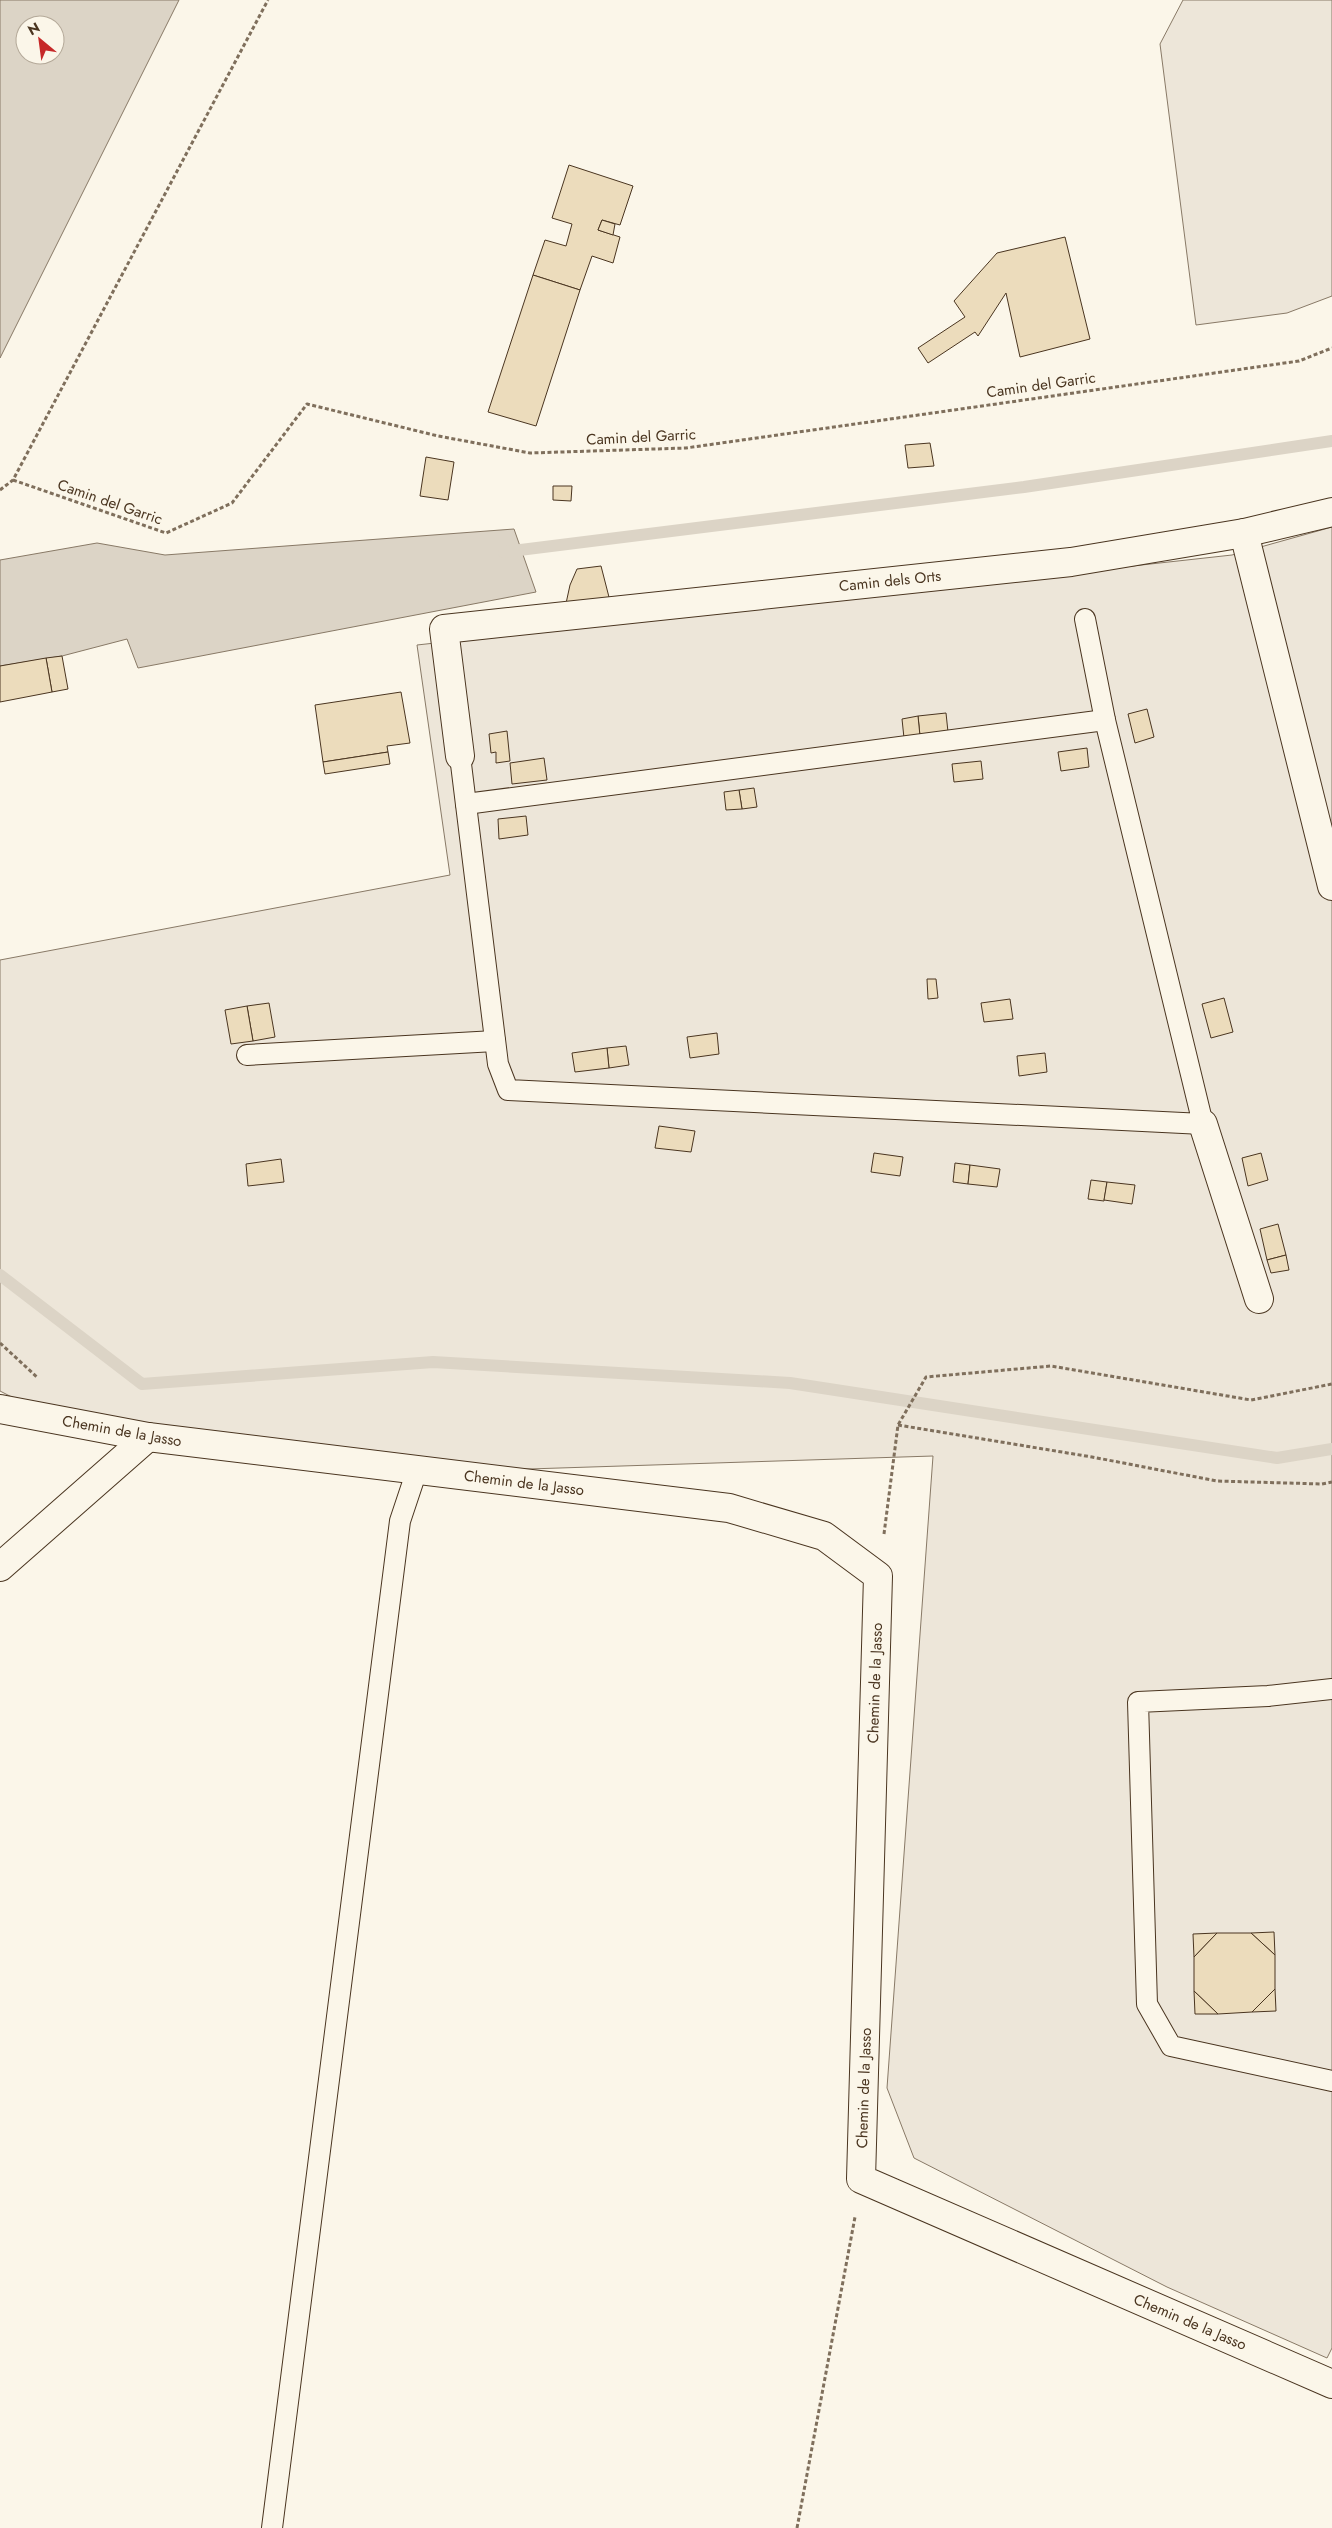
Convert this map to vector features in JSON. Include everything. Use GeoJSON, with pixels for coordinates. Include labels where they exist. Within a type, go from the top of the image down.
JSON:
{"type":"FeatureCollection","features":[{"type":"Feature","properties":{"kind":"street","name":"Camin dels Orts"},"geometry":{"type":"LineString","coordinates":[[460,756],[444,629],[1071,562],[1244,532],[1332,512]]}},
{"type":"Feature","properties":{"kind":"street"},"geometry":{"type":"LineString","coordinates":[[1244,532],[1332,886]]}},
{"type":"Feature","properties":{"kind":"street"},"geometry":{"type":"LineString","coordinates":[[1203,1124],[1259,1299]]}},
{"type":"Feature","properties":{"kind":"street","name":"Chemin de la Jasso"},"geometry":{"type":"LineString","coordinates":[[0,1409],[148,1437],[729,1508],[824,1536],[878,1576],[862,2179],[1332,2384]]}},
{"type":"Feature","properties":{"kind":"street"},"geometry":{"type":"LineString","coordinates":[[0,1568],[148,1437]]}},
{"type":"Feature","properties":{"kind":"lane"},"geometry":{"type":"LineString","coordinates":[[460,756],[498,1064],[508,1090],[1203,1124],[1105,720],[1085,619]]}},
{"type":"Feature","properties":{"kind":"lane"},"geometry":{"type":"LineString","coordinates":[[466,804],[1105,720]]}},
{"type":"Feature","properties":{"kind":"lane"},"geometry":{"type":"LineString","coordinates":[[247,1055],[495,1041]]}},
{"type":"Feature","properties":{"kind":"lane"},"geometry":{"type":"LineString","coordinates":[[272,2528],[400,1521],[417,1470]]}},
{"type":"Feature","properties":{"kind":"lane"},"geometry":{"type":"LineString","coordinates":[[1332,1689],[1268,1696],[1138,1702],[1147,2004],[1171,2046],[1332,2081]]}},
{"type":"Feature","properties":{"kind":"path"},"geometry":{"type":"LineString","coordinates":[[0,490],[13,480],[268,0]]}},
{"type":"Feature","properties":{"kind":"path","name":"Camin del Garric"},"geometry":{"type":"LineString","coordinates":[[13,480],[166,533],[232,503],[307,404],[438,436],[530,453],[686,448],[1299,361],[1332,348]]}},
{"type":"Feature","properties":{"kind":"path"},"geometry":{"type":"LineString","coordinates":[[878,1576],[898,1425],[926,1377],[1051,1366],[1251,1400],[1332,1384]]}},
{"type":"Feature","properties":{"kind":"path"},"geometry":{"type":"LineString","coordinates":[[898,1425],[1092,1457],[1217,1481],[1322,1484],[1332,1482]]}},
{"type":"Feature","properties":{"kind":"path"},"geometry":{"type":"LineString","coordinates":[[797,2528],[862,2179]]}},
{"type":"Feature","properties":{"kind":"shaded area"},"geometry":{"type":"Polygon","coordinates":[[[0,0],[179,0],[0,358],[0,0]]]}},
{"type":"Feature","properties":{"kind":"shaded area"},"geometry":{"type":"Polygon","coordinates":[[[1183,0],[1332,0],[1332,296],[1287,313],[1196,325],[1160,44],[1183,0]]]}},
{"type":"Feature","properties":{"kind":"shaded area"},"geometry":{"type":"Polygon","coordinates":[[[1332,527],[1332,2348],[1327,2358],[1167,2287],[914,2158],[887,2088],[933,1456],[404,1473],[90,1437],[0,1391],[0,960],[450,875],[417,645],[1232,555],[1332,527]]]}},
{"type":"Feature","properties":{"kind":"shaded area"},"geometry":{"type":"Polygon","coordinates":[[[514,529],[536,592],[138,668],[127,639],[62,656],[0,666],[0,560],[97,543],[165,555],[514,529]]]}},
{"type":"Feature","properties":{"kind":"building"},"geometry":{"type":"Polygon","coordinates":[[[569,165],[633,186],[620,225],[602,220],[598,230],[620,237],[613,263],[592,256],[580,290],[533,275],[545,240],[566,246],[572,224],[552,218],[569,165]]]}},
{"type":"Feature","properties":{"kind":"building"},"geometry":{"type":"Polygon","coordinates":[[[602,220],[615,224],[613,235],[598,230],[602,220]]]}},
{"type":"Feature","properties":{"kind":"building"},"geometry":{"type":"Polygon","coordinates":[[[1065,237],[1090,339],[1020,357],[1006,293],[978,336],[975,332],[928,363],[918,348],[965,317],[954,301],[997,253],[1065,237]]]}},
{"type":"Feature","properties":{"kind":"building"},"geometry":{"type":"Polygon","coordinates":[[[533,275],[580,290],[536,426],[488,412],[533,275]]]}},
{"type":"Feature","properties":{"kind":"building"},"geometry":{"type":"Polygon","coordinates":[[[930,443],[934,466],[908,468],[905,445],[930,443]]]}},
{"type":"Feature","properties":{"kind":"building"},"geometry":{"type":"Polygon","coordinates":[[[426,457],[454,462],[448,500],[420,496],[426,457]]]}},
{"type":"Feature","properties":{"kind":"building"},"geometry":{"type":"Polygon","coordinates":[[[553,486],[572,486],[571,501],[553,500],[553,486]]]}},
{"type":"Feature","properties":{"kind":"building"},"geometry":{"type":"Polygon","coordinates":[[[601,566],[610,601],[565,608],[570,585],[577,569],[601,566]]]}},
{"type":"Feature","properties":{"kind":"building"},"geometry":{"type":"Polygon","coordinates":[[[62,656],[68,689],[52,692],[46,658],[62,656]]]}},
{"type":"Feature","properties":{"kind":"building"},"geometry":{"type":"Polygon","coordinates":[[[46,658],[52,692],[0,702],[0,666],[46,658]]]}},
{"type":"Feature","properties":{"kind":"building"},"geometry":{"type":"Polygon","coordinates":[[[401,692],[410,743],[387,746],[388,752],[323,762],[315,705],[401,692]]]}},
{"type":"Feature","properties":{"kind":"building"},"geometry":{"type":"Polygon","coordinates":[[[1147,709],[1154,737],[1135,743],[1128,714],[1147,709]]]}},
{"type":"Feature","properties":{"kind":"building"},"geometry":{"type":"Polygon","coordinates":[[[946,713],[948,732],[920,736],[918,716],[946,713]]]}},
{"type":"Feature","properties":{"kind":"building"},"geometry":{"type":"Polygon","coordinates":[[[918,716],[920,736],[904,738],[902,719],[918,716]]]}},
{"type":"Feature","properties":{"kind":"building"},"geometry":{"type":"Polygon","coordinates":[[[507,731],[510,761],[496,763],[496,752],[491,753],[489,734],[507,731]]]}},
{"type":"Feature","properties":{"kind":"building"},"geometry":{"type":"Polygon","coordinates":[[[1087,748],[1089,767],[1061,771],[1058,752],[1087,748]]]}},
{"type":"Feature","properties":{"kind":"building"},"geometry":{"type":"Polygon","coordinates":[[[388,752],[390,764],[325,774],[323,762],[388,752]]]}},
{"type":"Feature","properties":{"kind":"building"},"geometry":{"type":"Polygon","coordinates":[[[544,758],[547,780],[512,784],[510,763],[544,758]]]}},
{"type":"Feature","properties":{"kind":"building"},"geometry":{"type":"Polygon","coordinates":[[[981,761],[983,779],[954,782],[952,764],[981,761]]]}},
{"type":"Feature","properties":{"kind":"building"},"geometry":{"type":"Polygon","coordinates":[[[754,788],[757,807],[742,809],[739,790],[754,788]]]}},
{"type":"Feature","properties":{"kind":"building"},"geometry":{"type":"Polygon","coordinates":[[[739,790],[742,809],[726,810],[724,792],[739,790]]]}},
{"type":"Feature","properties":{"kind":"building"},"geometry":{"type":"Polygon","coordinates":[[[526,816],[528,835],[499,839],[498,819],[526,816]]]}},
{"type":"Feature","properties":{"kind":"building"},"geometry":{"type":"Polygon","coordinates":[[[927,979],[936,979],[938,998],[928,999],[927,979]]]}},
{"type":"Feature","properties":{"kind":"building"},"geometry":{"type":"Polygon","coordinates":[[[1224,998],[1233,1032],[1211,1038],[1202,1004],[1224,998]]]}},
{"type":"Feature","properties":{"kind":"building"},"geometry":{"type":"Polygon","coordinates":[[[1010,999],[1013,1019],[984,1022],[981,1003],[1010,999]]]}},
{"type":"Feature","properties":{"kind":"building"},"geometry":{"type":"Polygon","coordinates":[[[269,1003],[275,1037],[253,1041],[247,1006],[269,1003]]]}},
{"type":"Feature","properties":{"kind":"building"},"geometry":{"type":"Polygon","coordinates":[[[247,1006],[253,1041],[231,1044],[225,1010],[247,1006]]]}},
{"type":"Feature","properties":{"kind":"building"},"geometry":{"type":"Polygon","coordinates":[[[717,1033],[719,1054],[690,1058],[687,1037],[717,1033]]]}},
{"type":"Feature","properties":{"kind":"building"},"geometry":{"type":"Polygon","coordinates":[[[626,1046],[629,1065],[609,1068],[607,1048],[626,1046]]]}},
{"type":"Feature","properties":{"kind":"building"},"geometry":{"type":"Polygon","coordinates":[[[607,1048],[609,1068],[575,1072],[572,1053],[607,1048]]]}},
{"type":"Feature","properties":{"kind":"building"},"geometry":{"type":"Polygon","coordinates":[[[1045,1053],[1047,1072],[1019,1076],[1017,1056],[1045,1053]]]}},
{"type":"Feature","properties":{"kind":"building"},"geometry":{"type":"Polygon","coordinates":[[[659,1126],[695,1131],[691,1152],[655,1148],[659,1126]]]}},
{"type":"Feature","properties":{"kind":"building"},"geometry":{"type":"Polygon","coordinates":[[[874,1153],[903,1157],[900,1176],[871,1172],[874,1153]]]}},
{"type":"Feature","properties":{"kind":"building"},"geometry":{"type":"Polygon","coordinates":[[[1261,1153],[1268,1180],[1248,1186],[1242,1158],[1261,1153]]]}},
{"type":"Feature","properties":{"kind":"building"},"geometry":{"type":"Polygon","coordinates":[[[281,1159],[284,1182],[248,1186],[246,1164],[281,1159]]]}},
{"type":"Feature","properties":{"kind":"building"},"geometry":{"type":"Polygon","coordinates":[[[955,1163],[970,1165],[968,1184],[953,1182],[955,1163]]]}},
{"type":"Feature","properties":{"kind":"building"},"geometry":{"type":"Polygon","coordinates":[[[970,1165],[1000,1169],[997,1187],[968,1184],[970,1165]]]}},
{"type":"Feature","properties":{"kind":"building"},"geometry":{"type":"Polygon","coordinates":[[[1091,1180],[1107,1182],[1104,1201],[1088,1199],[1091,1180]]]}},
{"type":"Feature","properties":{"kind":"building"},"geometry":{"type":"Polygon","coordinates":[[[1107,1182],[1135,1185],[1132,1204],[1104,1200],[1107,1182]]]}},
{"type":"Feature","properties":{"kind":"building"},"geometry":{"type":"Polygon","coordinates":[[[1278,1224],[1286,1255],[1267,1260],[1260,1229],[1278,1224]]]}},
{"type":"Feature","properties":{"kind":"building"},"geometry":{"type":"Polygon","coordinates":[[[1286,1255],[1289,1270],[1271,1273],[1267,1260],[1286,1255]]]}},
{"type":"Feature","properties":{"kind":"building"},"geometry":{"type":"Polygon","coordinates":[[[1274,1932],[1275,1955],[1251,1933],[1274,1932]]]}},
{"type":"Feature","properties":{"kind":"building"},"geometry":{"type":"Polygon","coordinates":[[[1217,1933],[1194,1957],[1193,1934],[1217,1933]]]}},
{"type":"Feature","properties":{"kind":"building"},"geometry":{"type":"Polygon","coordinates":[[[1217,1933],[1251,1933],[1275,1955],[1275,1989],[1252,2012],[1218,2014],[1194,1991],[1194,1957],[1217,1933]]]}},
{"type":"Feature","properties":{"kind":"building"},"geometry":{"type":"Polygon","coordinates":[[[1275,1989],[1276,2011],[1252,2012],[1275,1989]]]}},
{"type":"Feature","properties":{"kind":"building"},"geometry":{"type":"Polygon","coordinates":[[[1194,1991],[1218,2014],[1195,2014],[1194,1991]]]}},
{"type":"Feature","properties":{"kind":"waterway"},"geometry":{"type":"LineString","coordinates":[[504,552],[1024,487],[1332,441]]}},
{"type":"Feature","properties":{"kind":"waterway"},"geometry":{"type":"LineString","coordinates":[[0,1275],[142,1384],[433,1362],[790,1383],[1277,1458],[1332,1449]]}}]}
